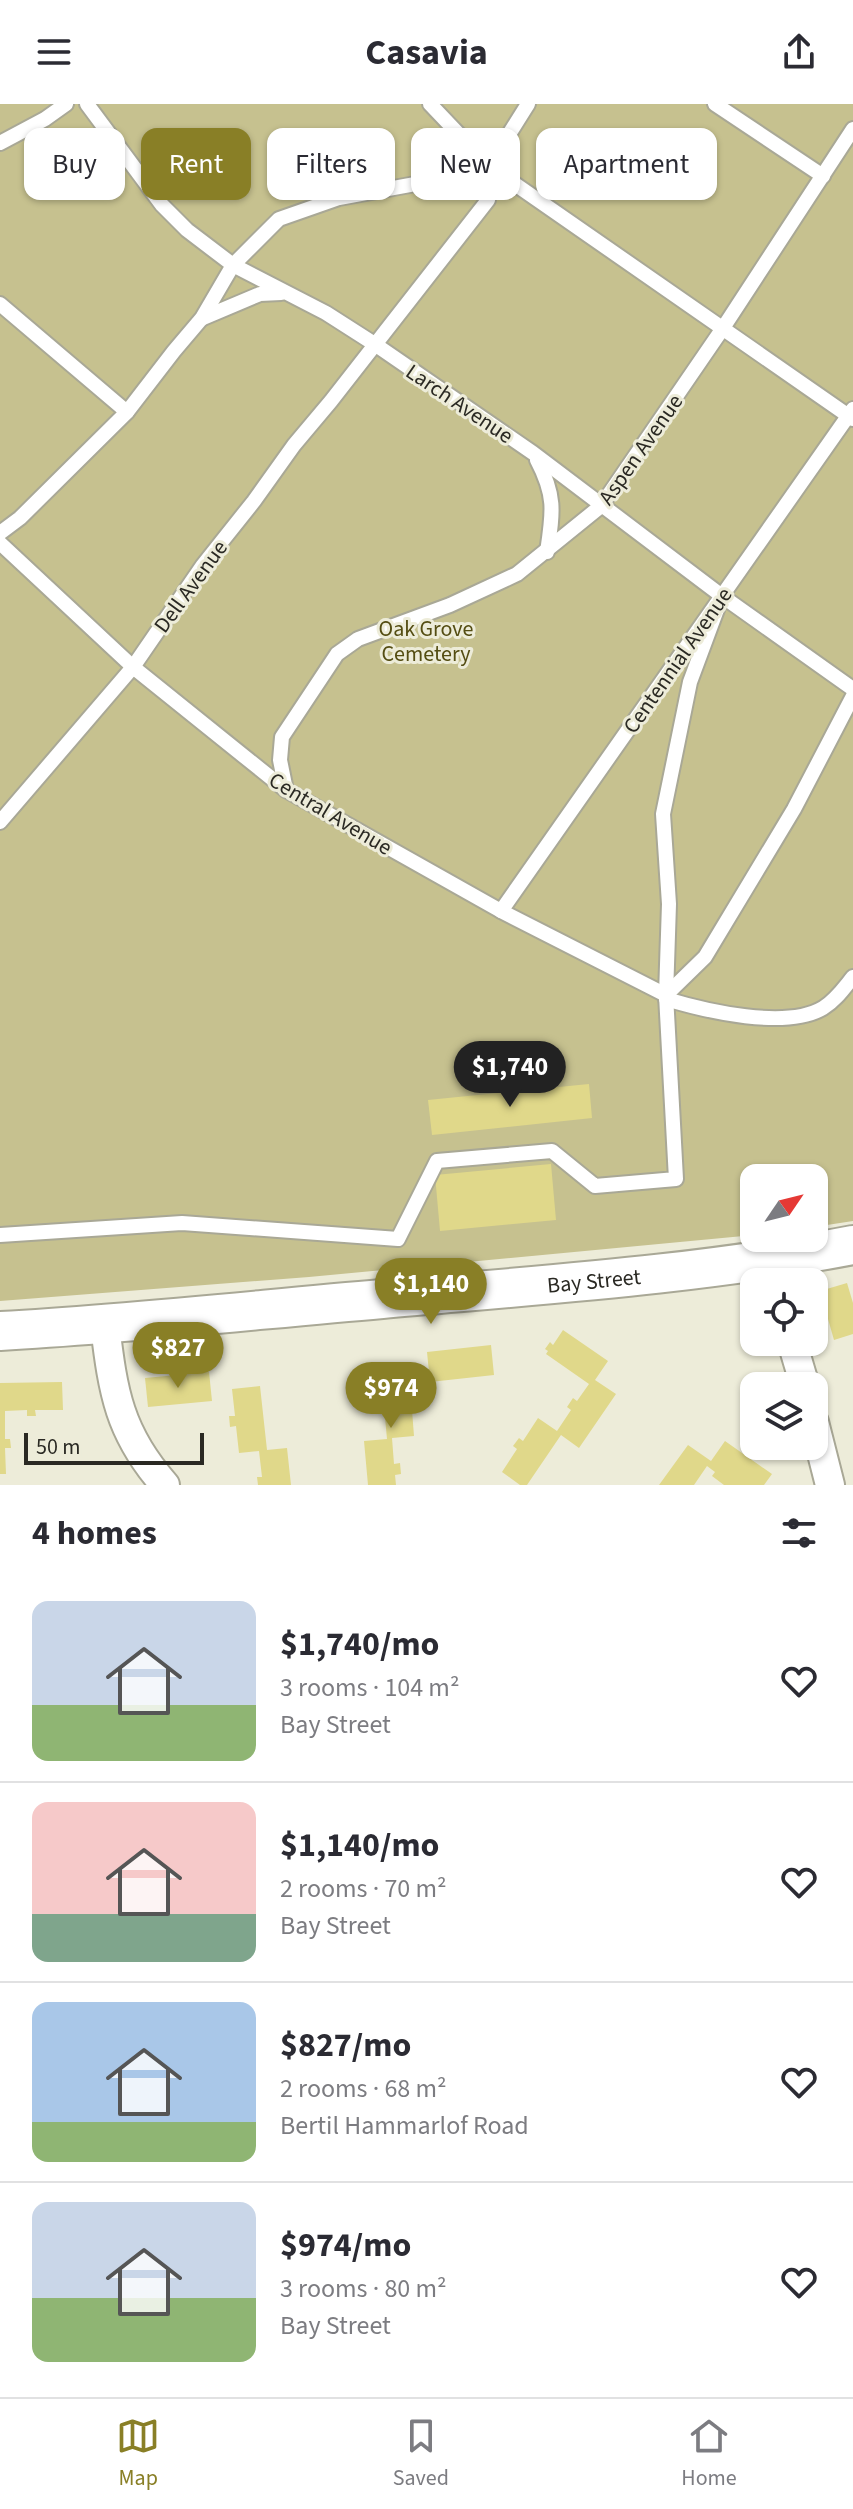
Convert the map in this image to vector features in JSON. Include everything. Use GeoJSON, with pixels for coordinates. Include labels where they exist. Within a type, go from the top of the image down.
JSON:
{"type":"FeatureCollection","features":[{"type":"Feature","properties":{"kind":"main road","name":"Bay Street"},"geometry":{"type":"LineString","coordinates":[[781,1268],[853,1245]]}},
{"type":"Feature","properties":{"kind":"main road","name":"Bay Street"},"geometry":{"type":"LineString","coordinates":[[0,1331],[105,1326],[740,1274]]}},
{"type":"Feature","properties":{"kind":"street"},"geometry":{"type":"LineString","coordinates":[[105,1326],[112,1386],[122,1419],[146,1463],[165,1485]]}},
{"type":"Feature","properties":{"kind":"street"},"geometry":{"type":"LineString","coordinates":[[824,1460],[830,1485]]}},
{"type":"Feature","properties":{"kind":"lane"},"geometry":{"type":"LineString","coordinates":[[0,143],[66,104]]}},
{"type":"Feature","properties":{"kind":"lane","name":"Larch Avenue"},"geometry":{"type":"LineString","coordinates":[[87,104],[162,205],[187,230],[233,265],[326,313],[376,345],[533,453],[722,596],[853,689]]}},
{"type":"Feature","properties":{"kind":"lane"},"geometry":{"type":"LineString","coordinates":[[430,104],[453,128]]}},
{"type":"Feature","properties":{"kind":"lane"},"geometry":{"type":"LineString","coordinates":[[513,128],[528,104]]}},
{"type":"Feature","properties":{"kind":"lane"},"geometry":{"type":"LineString","coordinates":[[715,104],[823,176]]}},
{"type":"Feature","properties":{"kind":"lane","name":"Aspen Avenue"},"geometry":{"type":"LineString","coordinates":[[286,790],[280,760],[282,737],[337,654],[358,639],[450,605],[517,574],[601,506],[723,328],[853,129]]}},
{"type":"Feature","properties":{"kind":"lane"},"geometry":{"type":"LineString","coordinates":[[0,533],[20,518],[127,412],[202,318],[233,265],[279,219],[339,198],[411,185]]}},
{"type":"Feature","properties":{"kind":"lane"},"geometry":{"type":"LineString","coordinates":[[520,187],[852,415]]}},
{"type":"Feature","properties":{"kind":"lane","name":"Dell Avenue"},"geometry":{"type":"LineString","coordinates":[[0,822],[133,667],[203,565],[294,445],[488,200]]}},
{"type":"Feature","properties":{"kind":"lane"},"geometry":{"type":"LineString","coordinates":[[202,318],[260,294],[283,293]]}},
{"type":"Feature","properties":{"kind":"lane"},"geometry":{"type":"LineString","coordinates":[[0,304],[127,412]]}},
{"type":"Feature","properties":{"kind":"lane","name":"Centennial Avenue"},"geometry":{"type":"LineString","coordinates":[[501,911],[852,415]]}},
{"type":"Feature","properties":{"kind":"lane"},"geometry":{"type":"LineString","coordinates":[[533,453],[548,481],[552,501],[547,552]]}},
{"type":"Feature","properties":{"kind":"lane","name":"Central Avenue"},"geometry":{"type":"LineString","coordinates":[[0,543],[133,667],[286,790],[501,911],[666,997],[705,1011],[793,1019],[825,1007],[853,977]]}},
{"type":"Feature","properties":{"kind":"lane"},"geometry":{"type":"LineString","coordinates":[[0,1235],[182,1223],[398,1239],[437,1161],[552,1151],[595,1186],[676,1179],[666,997],[669,904],[663,814],[690,682],[722,596]]}},
{"type":"Feature","properties":{"kind":"lane"},"geometry":{"type":"LineString","coordinates":[[666,997],[705,957],[794,809],[853,696]]}},
{"type":"Feature","properties":{"kind":"green space","name":"Oak Grove Cemetery"},"geometry":{"type":"Polygon","coordinates":[[[0,104],[853,104],[853,1221],[828,1225],[828,1164],[740,1164],[740,1236],[309,1277],[0,1301],[0,104]]]}},
{"type":"Feature","properties":{"kind":"building"},"geometry":{"type":"Polygon","coordinates":[[[589,1084],[592,1118],[432,1135],[428,1100],[589,1084]]]}},
{"type":"Feature","properties":{"kind":"building"},"geometry":{"type":"Polygon","coordinates":[[[551,1164],[556,1220],[440,1231],[435,1175],[551,1164]]]}},
{"type":"Feature","properties":{"kind":"building"},"geometry":{"type":"Polygon","coordinates":[[[847,1283],[853,1303],[853,1334],[834,1340],[828,1319],[828,1289],[847,1283]]]}},
{"type":"Feature","properties":{"kind":"building"},"geometry":{"type":"Polygon","coordinates":[[[563,1330],[608,1361],[595,1380],[616,1394],[579,1448],[561,1435],[527,1485],[520,1485],[502,1472],[517,1449],[513,1446],[519,1438],[523,1441],[538,1418],[557,1431],[571,1410],[567,1407],[573,1398],[577,1401],[589,1384],[546,1354],[548,1351],[545,1349],[550,1342],[553,1345],[563,1330]]]}},
{"type":"Feature","properties":{"kind":"building"},"geometry":{"type":"Polygon","coordinates":[[[491,1345],[494,1375],[430,1382],[427,1352],[491,1345]]]}},
{"type":"Feature","properties":{"kind":"building"},"geometry":{"type":"Polygon","coordinates":[[[209,1372],[212,1401],[148,1407],[145,1378],[209,1372]]]}},
{"type":"Feature","properties":{"kind":"building"},"geometry":{"type":"Polygon","coordinates":[[[409,1373],[411,1400],[417,1399],[418,1409],[412,1410],[414,1436],[392,1438],[394,1464],[400,1463],[401,1474],[395,1475],[396,1485],[368,1485],[364,1441],[387,1439],[381,1375],[409,1373]]]}},
{"type":"Feature","properties":{"kind":"building"},"geometry":{"type":"Polygon","coordinates":[[[62,1382],[63,1410],[35,1410],[36,1416],[27,1416],[27,1410],[5,1411],[5,1439],[10,1439],[11,1448],[5,1448],[6,1474],[0,1474],[0,1383],[62,1382]]]}},
{"type":"Feature","properties":{"kind":"building"},"geometry":{"type":"Polygon","coordinates":[[[260,1386],[267,1450],[287,1448],[291,1485],[258,1485],[257,1477],[262,1477],[259,1451],[239,1453],[236,1426],[230,1427],[229,1416],[235,1416],[232,1389],[260,1386]]]}},
{"type":"Feature","properties":{"kind":"building"},"geometry":{"type":"Polygon","coordinates":[[[725,1441],[740,1452],[740,1460],[752,1460],[772,1474],[764,1485],[724,1485],[712,1476],[715,1472],[707,1466],[694,1485],[659,1485],[688,1445],[711,1461],[725,1441]]]}}]}
